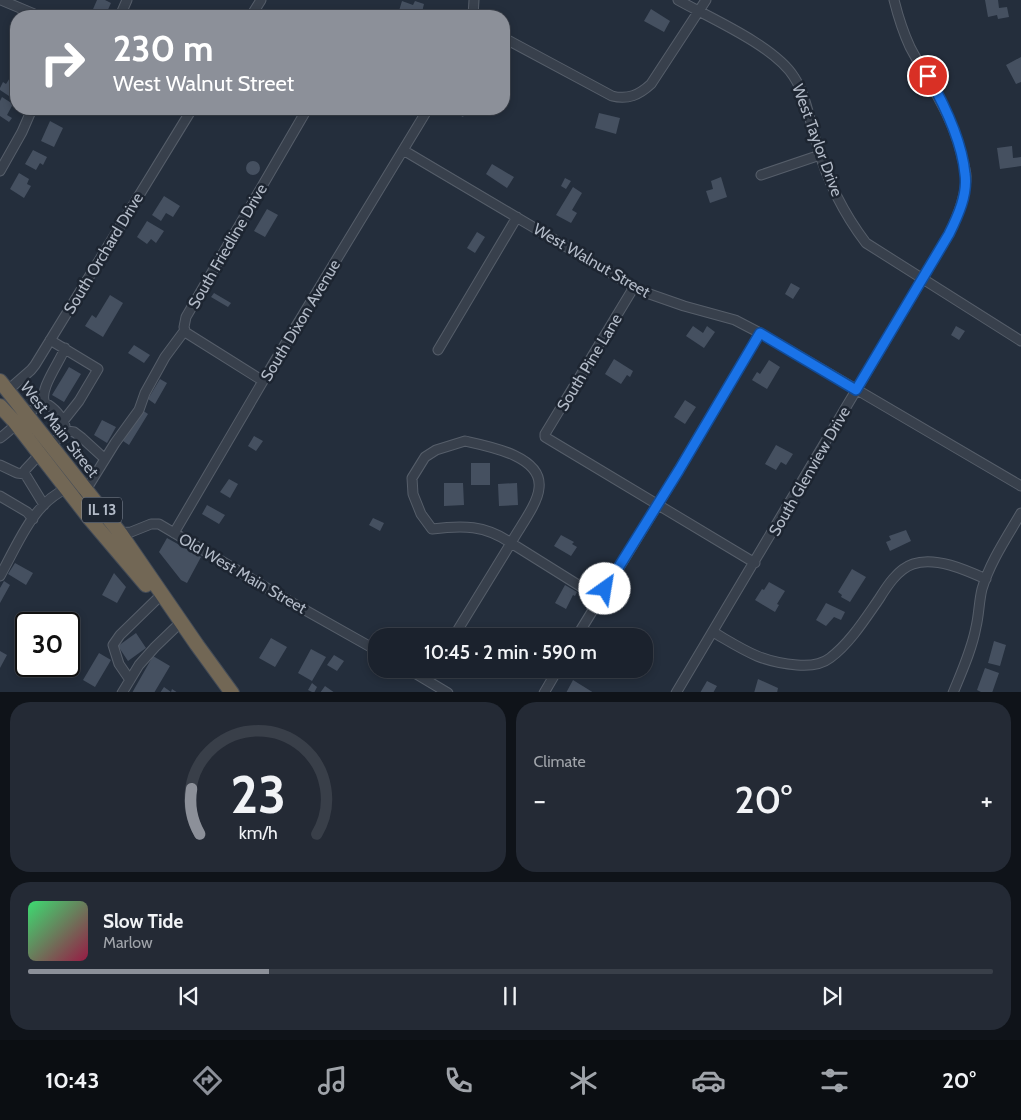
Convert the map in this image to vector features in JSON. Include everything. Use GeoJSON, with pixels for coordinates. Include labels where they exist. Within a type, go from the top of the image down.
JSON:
{"type":"FeatureCollection","features":[{"type":"Feature","properties":{"kind":"highway","name":"West Main Street"},"geometry":{"type":"LineString","coordinates":[[3,386],[21,419],[45,450],[86,490],[120,533],[229,691]]}},
{"type":"Feature","properties":{"kind":"highway","name":"West Main Street"},"geometry":{"type":"LineString","coordinates":[[0,406],[21,419]]}},
{"type":"Feature","properties":{"kind":"highway","name":"West Main Street"},"geometry":{"type":"LineString","coordinates":[[45,450],[70,494],[197,645]]}},
{"type":"Feature","properties":{"kind":"street"},"geometry":{"type":"LineString","coordinates":[[1,0],[23,9],[27,0]]}},
{"type":"Feature","properties":{"kind":"street","name":"West Taylor Drive"},"geometry":{"type":"LineString","coordinates":[[678,0],[755,42],[780,61],[794,76],[802,91],[820,155],[830,181],[856,230],[866,243],[1021,341]]}},
{"type":"Feature","properties":{"kind":"street"},"geometry":{"type":"LineString","coordinates":[[510,41],[612,96],[626,98],[640,94],[651,84],[706,0]]}},
{"type":"Feature","properties":{"kind":"street","name":"South Glenview Drive"},"geometry":{"type":"LineString","coordinates":[[676,692],[755,563],[958,216],[966,176],[959,143],[936,91],[910,47],[894,0]]}},
{"type":"Feature","properties":{"kind":"street"},"geometry":{"type":"LineString","coordinates":[[0,171],[29,115]]}},
{"type":"Feature","properties":{"kind":"street","name":"South Orchard Drive"},"geometry":{"type":"LineString","coordinates":[[3,386],[31,370],[188,115]]}},
{"type":"Feature","properties":{"kind":"street","name":"South Friedline Drive"},"geometry":{"type":"LineString","coordinates":[[263,381],[186,332],[186,317],[304,115]]}},
{"type":"Feature","properties":{"kind":"street","name":"South Dixon Avenue"},"geometry":{"type":"LineString","coordinates":[[174,533],[263,381],[424,115]]}},
{"type":"Feature","properties":{"kind":"street","name":"West Walnut Street"},"geometry":{"type":"LineString","coordinates":[[403,150],[634,287],[684,306],[736,320],[1021,486]]}},
{"type":"Feature","properties":{"kind":"street"},"geometry":{"type":"LineString","coordinates":[[760,175],[820,155]]}},
{"type":"Feature","properties":{"kind":"street"},"geometry":{"type":"LineString","coordinates":[[438,350],[517,217]]}},
{"type":"Feature","properties":{"kind":"street","name":"South Pine Lane"},"geometry":{"type":"LineString","coordinates":[[634,287],[545,434],[545,437],[658,505]]}},
{"type":"Feature","properties":{"kind":"street"},"geometry":{"type":"LineString","coordinates":[[0,576],[5,559],[44,504],[57,493],[70,494],[86,490],[139,410],[144,393],[165,357],[185,330]]}},
{"type":"Feature","properties":{"kind":"street"},"geometry":{"type":"LineString","coordinates":[[582,628],[658,505],[760,333]]}},
{"type":"Feature","properties":{"kind":"street"},"geometry":{"type":"LineString","coordinates":[[50,340],[98,369],[79,401],[64,420]]}},
{"type":"Feature","properties":{"kind":"street"},"geometry":{"type":"LineString","coordinates":[[65,348],[44,390],[43,398],[45,403],[51,406],[64,420],[67,431]]}},
{"type":"Feature","properties":{"kind":"street"},"geometry":{"type":"LineString","coordinates":[[0,438],[37,406],[45,403]]}},
{"type":"Feature","properties":{"kind":"street"},"geometry":{"type":"LineString","coordinates":[[44,504],[25,474],[25,470],[67,431],[74,432],[105,459]]}},
{"type":"Feature","properties":{"kind":"street"},"geometry":{"type":"LineString","coordinates":[[459,628],[511,543],[530,512],[540,490],[539,477],[530,464],[490,446],[465,441],[436,450],[425,458],[412,478],[413,494],[421,514],[432,529],[470,526],[497,533],[511,543],[599,598]]}},
{"type":"Feature","properties":{"kind":"street"},"geometry":{"type":"LineString","coordinates":[[0,465],[17,473],[25,474]]}},
{"type":"Feature","properties":{"kind":"street"},"geometry":{"type":"LineString","coordinates":[[0,496],[27,512],[33,519]]}},
{"type":"Feature","properties":{"kind":"street"},"geometry":{"type":"LineString","coordinates":[[658,505],[755,563]]}},
{"type":"Feature","properties":{"kind":"street"},"geometry":{"type":"LineString","coordinates":[[954,692],[964,668],[976,628],[982,589],[1000,548],[1021,514]]}},
{"type":"Feature","properties":{"kind":"street","name":"Old West Main Street"},"geometry":{"type":"LineString","coordinates":[[104,535],[131,532],[151,524],[158,524],[288,601],[368,646]]}},
{"type":"Feature","properties":{"kind":"street"},"geometry":{"type":"LineString","coordinates":[[713,632],[762,659],[779,663],[816,665],[829,659],[842,647],[866,618],[902,568],[914,563],[926,562],[958,567],[986,579]]}},
{"type":"Feature","properties":{"kind":"street"},"geometry":{"type":"LineString","coordinates":[[130,680],[119,664],[113,645],[120,635],[158,598]]}},
{"type":"Feature","properties":{"kind":"street"},"geometry":{"type":"LineString","coordinates":[[122,692],[139,665],[179,624]]}},
{"type":"Feature","properties":{"kind":"street"},"geometry":{"type":"LineString","coordinates":[[424,678],[448,692]]}},
{"type":"Feature","properties":{"kind":"street"},"geometry":{"type":"LineString","coordinates":[[544,692],[553,678]]}},
{"type":"Feature","properties":{"kind":"building"},"geometry":{"type":"Polygon","coordinates":[[[97,0],[105,0],[111,3],[108,10],[93,10],[97,0]]]}},
{"type":"Feature","properties":{"kind":"building"},"geometry":{"type":"Polygon","coordinates":[[[985,0],[998,0],[999,8],[1007,7],[1009,17],[998,19],[997,15],[988,17],[985,0]]]}},
{"type":"Feature","properties":{"kind":"building"},"geometry":{"type":"Polygon","coordinates":[[[402,1],[413,5],[415,1],[424,4],[422,10],[399,10],[402,1]]]}},
{"type":"Feature","properties":{"kind":"building"},"geometry":{"type":"Polygon","coordinates":[[[651,9],[670,21],[664,32],[644,21],[651,9]]]}},
{"type":"Feature","properties":{"kind":"building"},"geometry":{"type":"Polygon","coordinates":[[[1021,57],[1021,82],[1016,84],[1006,65],[1021,57]]]}},
{"type":"Feature","properties":{"kind":"building"},"geometry":{"type":"Polygon","coordinates":[[[10,78],[10,97],[0,90],[3,82],[6,84],[10,78]]]}},
{"type":"Feature","properties":{"kind":"building"},"geometry":{"type":"Polygon","coordinates":[[[2,97],[10,102],[10,110],[7,115],[12,118],[9,122],[0,116],[0,101],[2,97]]]}},
{"type":"Feature","properties":{"kind":"building"},"geometry":{"type":"Polygon","coordinates":[[[599,113],[620,118],[616,134],[595,128],[599,113]]]}},
{"type":"Feature","properties":{"kind":"building"},"geometry":{"type":"Polygon","coordinates":[[[50,121],[63,128],[54,147],[41,141],[50,121]]]}},
{"type":"Feature","properties":{"kind":"building"},"geometry":{"type":"Polygon","coordinates":[[[1012,146],[1013,158],[1021,157],[1021,166],[1000,169],[997,148],[1012,146]]]}},
{"type":"Feature","properties":{"kind":"building"},"geometry":{"type":"Polygon","coordinates":[[[33,150],[47,157],[43,165],[40,163],[36,170],[25,164],[33,150]]]}},
{"type":"Feature","properties":{"kind":"building"},"geometry":{"type":"Polygon","coordinates":[[[253,161],[258,163],[260,168],[258,173],[253,175],[248,173],[246,168],[248,163],[253,161]]]}},
{"type":"Feature","properties":{"kind":"building"},"geometry":{"type":"Polygon","coordinates":[[[492,164],[514,177],[507,188],[486,174],[492,164]]]}},
{"type":"Feature","properties":{"kind":"building"},"geometry":{"type":"Polygon","coordinates":[[[19,173],[29,179],[27,184],[31,186],[24,198],[10,189],[19,173]]]}},
{"type":"Feature","properties":{"kind":"building"},"geometry":{"type":"Polygon","coordinates":[[[721,177],[727,197],[710,203],[706,191],[713,189],[711,181],[721,177]]]}},
{"type":"Feature","properties":{"kind":"building"},"geometry":{"type":"Polygon","coordinates":[[[565,178],[571,181],[566,189],[561,186],[565,178]]]}},
{"type":"Feature","properties":{"kind":"building"},"geometry":{"type":"Polygon","coordinates":[[[573,187],[582,193],[572,210],[577,213],[571,223],[556,215],[573,187]]]}},
{"type":"Feature","properties":{"kind":"building"},"geometry":{"type":"Polygon","coordinates":[[[164,196],[180,206],[173,217],[166,213],[161,221],[152,215],[164,196]]]}},
{"type":"Feature","properties":{"kind":"building"},"geometry":{"type":"Polygon","coordinates":[[[267,209],[278,215],[265,237],[254,231],[267,209]]]}},
{"type":"Feature","properties":{"kind":"building"},"geometry":{"type":"Polygon","coordinates":[[[147,221],[164,231],[156,243],[151,239],[147,244],[137,237],[147,221]]]}},
{"type":"Feature","properties":{"kind":"building"},"geometry":{"type":"Polygon","coordinates":[[[477,232],[485,237],[475,253],[467,248],[477,232]]]}},
{"type":"Feature","properties":{"kind":"building"},"geometry":{"type":"Polygon","coordinates":[[[791,283],[800,288],[793,299],[785,294],[791,283]]]}},
{"type":"Feature","properties":{"kind":"building"},"geometry":{"type":"Polygon","coordinates":[[[214,293],[231,303],[228,307],[211,297],[214,293]]]}},
{"type":"Feature","properties":{"kind":"building"},"geometry":{"type":"Polygon","coordinates":[[[110,295],[123,303],[103,337],[85,326],[92,315],[96,318],[110,295]]]}},
{"type":"Feature","properties":{"kind":"building"},"geometry":{"type":"Polygon","coordinates":[[[693,326],[703,333],[707,326],[715,332],[704,348],[686,336],[693,326]]]}},
{"type":"Feature","properties":{"kind":"building"},"geometry":{"type":"Polygon","coordinates":[[[956,326],[965,331],[959,340],[951,335],[956,326]]]}},
{"type":"Feature","properties":{"kind":"building"},"geometry":{"type":"Polygon","coordinates":[[[134,345],[150,355],[144,363],[128,353],[134,345]]]}},
{"type":"Feature","properties":{"kind":"building"},"geometry":{"type":"Polygon","coordinates":[[[614,359],[633,371],[630,377],[627,375],[621,384],[605,374],[614,359]]]}},
{"type":"Feature","properties":{"kind":"building"},"geometry":{"type":"Polygon","coordinates":[[[769,360],[780,367],[767,389],[752,380],[757,372],[760,374],[769,360]]]}},
{"type":"Feature","properties":{"kind":"building"},"geometry":{"type":"Polygon","coordinates":[[[69,367],[81,374],[64,402],[52,395],[69,367]]]}},
{"type":"Feature","properties":{"kind":"building"},"geometry":{"type":"Polygon","coordinates":[[[160,379],[167,383],[155,404],[148,399],[160,379]]]}},
{"type":"Feature","properties":{"kind":"building"},"geometry":{"type":"Polygon","coordinates":[[[685,400],[696,407],[685,424],[674,417],[685,400]]]}},
{"type":"Feature","properties":{"kind":"building"},"geometry":{"type":"Polygon","coordinates":[[[142,410],[148,414],[129,445],[123,441],[142,410]]]}},
{"type":"Feature","properties":{"kind":"building"},"geometry":{"type":"Polygon","coordinates":[[[102,420],[116,427],[107,443],[94,435],[102,420]]]}},
{"type":"Feature","properties":{"kind":"building"},"geometry":{"type":"Polygon","coordinates":[[[254,436],[263,441],[256,451],[248,446],[254,436]]]}},
{"type":"Feature","properties":{"kind":"building"},"geometry":{"type":"Polygon","coordinates":[[[776,445],[793,454],[786,465],[781,462],[776,470],[765,464],[776,445]]]}},
{"type":"Feature","properties":{"kind":"building"},"geometry":{"type":"Polygon","coordinates":[[[471,463],[490,463],[490,485],[471,485],[471,463]]]}},
{"type":"Feature","properties":{"kind":"building"},"geometry":{"type":"Polygon","coordinates":[[[229,479],[238,484],[230,498],[220,492],[229,479]]]}},
{"type":"Feature","properties":{"kind":"building"},"geometry":{"type":"Polygon","coordinates":[[[444,483],[463,483],[464,505],[444,506],[444,483]]]}},
{"type":"Feature","properties":{"kind":"building"},"geometry":{"type":"Polygon","coordinates":[[[517,483],[518,505],[499,506],[498,484],[517,483]]]}},
{"type":"Feature","properties":{"kind":"building"},"geometry":{"type":"Polygon","coordinates":[[[207,505],[225,515],[219,524],[202,514],[207,505]]]}},
{"type":"Feature","properties":{"kind":"building"},"geometry":{"type":"Polygon","coordinates":[[[373,518],[384,523],[380,531],[369,525],[373,518]]]}},
{"type":"Feature","properties":{"kind":"building"},"geometry":{"type":"Polygon","coordinates":[[[906,530],[911,541],[890,551],[886,542],[891,540],[889,536],[906,530]]]}},
{"type":"Feature","properties":{"kind":"building"},"geometry":{"type":"Polygon","coordinates":[[[561,535],[574,542],[572,544],[577,547],[571,556],[554,546],[561,535]]]}},
{"type":"Feature","properties":{"kind":"building"},"geometry":{"type":"Polygon","coordinates":[[[167,538],[201,557],[187,583],[181,580],[159,552],[167,538]]]}},
{"type":"Feature","properties":{"kind":"building"},"geometry":{"type":"Polygon","coordinates":[[[15,563],[33,573],[26,585],[8,574],[15,563]]]}},
{"type":"Feature","properties":{"kind":"building"},"geometry":{"type":"Polygon","coordinates":[[[852,569],[866,577],[850,602],[841,597],[842,595],[838,592],[852,569]]]}},
{"type":"Feature","properties":{"kind":"building"},"geometry":{"type":"Polygon","coordinates":[[[114,573],[126,587],[117,603],[102,595],[114,573]]]}},
{"type":"Feature","properties":{"kind":"building"},"geometry":{"type":"Polygon","coordinates":[[[4,581],[10,585],[0,603],[0,588],[4,581]]]}},
{"type":"Feature","properties":{"kind":"building"},"geometry":{"type":"Polygon","coordinates":[[[769,582],[785,591],[777,604],[779,605],[775,612],[755,600],[769,582]]]}},
{"type":"Feature","properties":{"kind":"building"},"geometry":{"type":"Polygon","coordinates":[[[565,585],[577,592],[575,596],[573,595],[566,609],[555,603],[565,585]]]}},
{"type":"Feature","properties":{"kind":"building"},"geometry":{"type":"Polygon","coordinates":[[[826,603],[845,612],[841,620],[834,617],[826,626],[816,620],[826,603]]]}},
{"type":"Feature","properties":{"kind":"building"},"geometry":{"type":"Polygon","coordinates":[[[136,633],[146,648],[128,661],[118,646],[136,633]]]}},
{"type":"Feature","properties":{"kind":"building"},"geometry":{"type":"Polygon","coordinates":[[[271,638],[287,647],[275,667],[259,658],[271,638]]]}},
{"type":"Feature","properties":{"kind":"building"},"geometry":{"type":"Polygon","coordinates":[[[994,641],[1006,645],[1000,666],[988,663],[994,641]]]}},
{"type":"Feature","properties":{"kind":"building"},"geometry":{"type":"Polygon","coordinates":[[[311,649],[326,657],[312,681],[298,673],[311,649]]]}},
{"type":"Feature","properties":{"kind":"building"},"geometry":{"type":"Polygon","coordinates":[[[0,651],[7,655],[0,668],[0,651]]]}},
{"type":"Feature","properties":{"kind":"building"},"geometry":{"type":"Polygon","coordinates":[[[99,653],[111,660],[95,687],[83,680],[99,653]]]}},
{"type":"Feature","properties":{"kind":"building"},"geometry":{"type":"Polygon","coordinates":[[[334,655],[344,661],[337,671],[327,665],[334,655]]]}},
{"type":"Feature","properties":{"kind":"building"},"geometry":{"type":"Polygon","coordinates":[[[153,656],[170,666],[155,692],[133,692],[153,656]]]}},
{"type":"Feature","properties":{"kind":"building"},"geometry":{"type":"Polygon","coordinates":[[[985,668],[999,673],[992,692],[977,690],[985,668]]]}},
{"type":"Feature","properties":{"kind":"building"},"geometry":{"type":"Polygon","coordinates":[[[758,679],[778,688],[777,692],[754,692],[758,679]]]}},
{"type":"Feature","properties":{"kind":"building"},"geometry":{"type":"Polygon","coordinates":[[[573,680],[592,692],[567,692],[573,680]]]}},
{"type":"Feature","properties":{"kind":"building"},"geometry":{"type":"Polygon","coordinates":[[[707,681],[717,686],[714,692],[701,692],[707,681]]]}},
{"type":"Feature","properties":{"kind":"building"},"geometry":{"type":"Polygon","coordinates":[[[312,683],[317,687],[314,692],[308,690],[312,683]]]}},
{"type":"Feature","properties":{"kind":"building"},"geometry":{"type":"Polygon","coordinates":[[[325,686],[334,692],[321,692],[325,686]]]}},
{"type":"Feature","properties":{"kind":"building"},"geometry":{"type":"Polygon","coordinates":[[[164,687],[171,692],[161,692],[164,687]]]}},
{"type":"Feature","properties":{"kind":"route"},"geometry":{"type":"LineString","coordinates":[[605,589],[679,470],[760,333],[856,390],[949,234],[958,216],[962,200],[966,176],[959,143],[928,76]]}}]}
